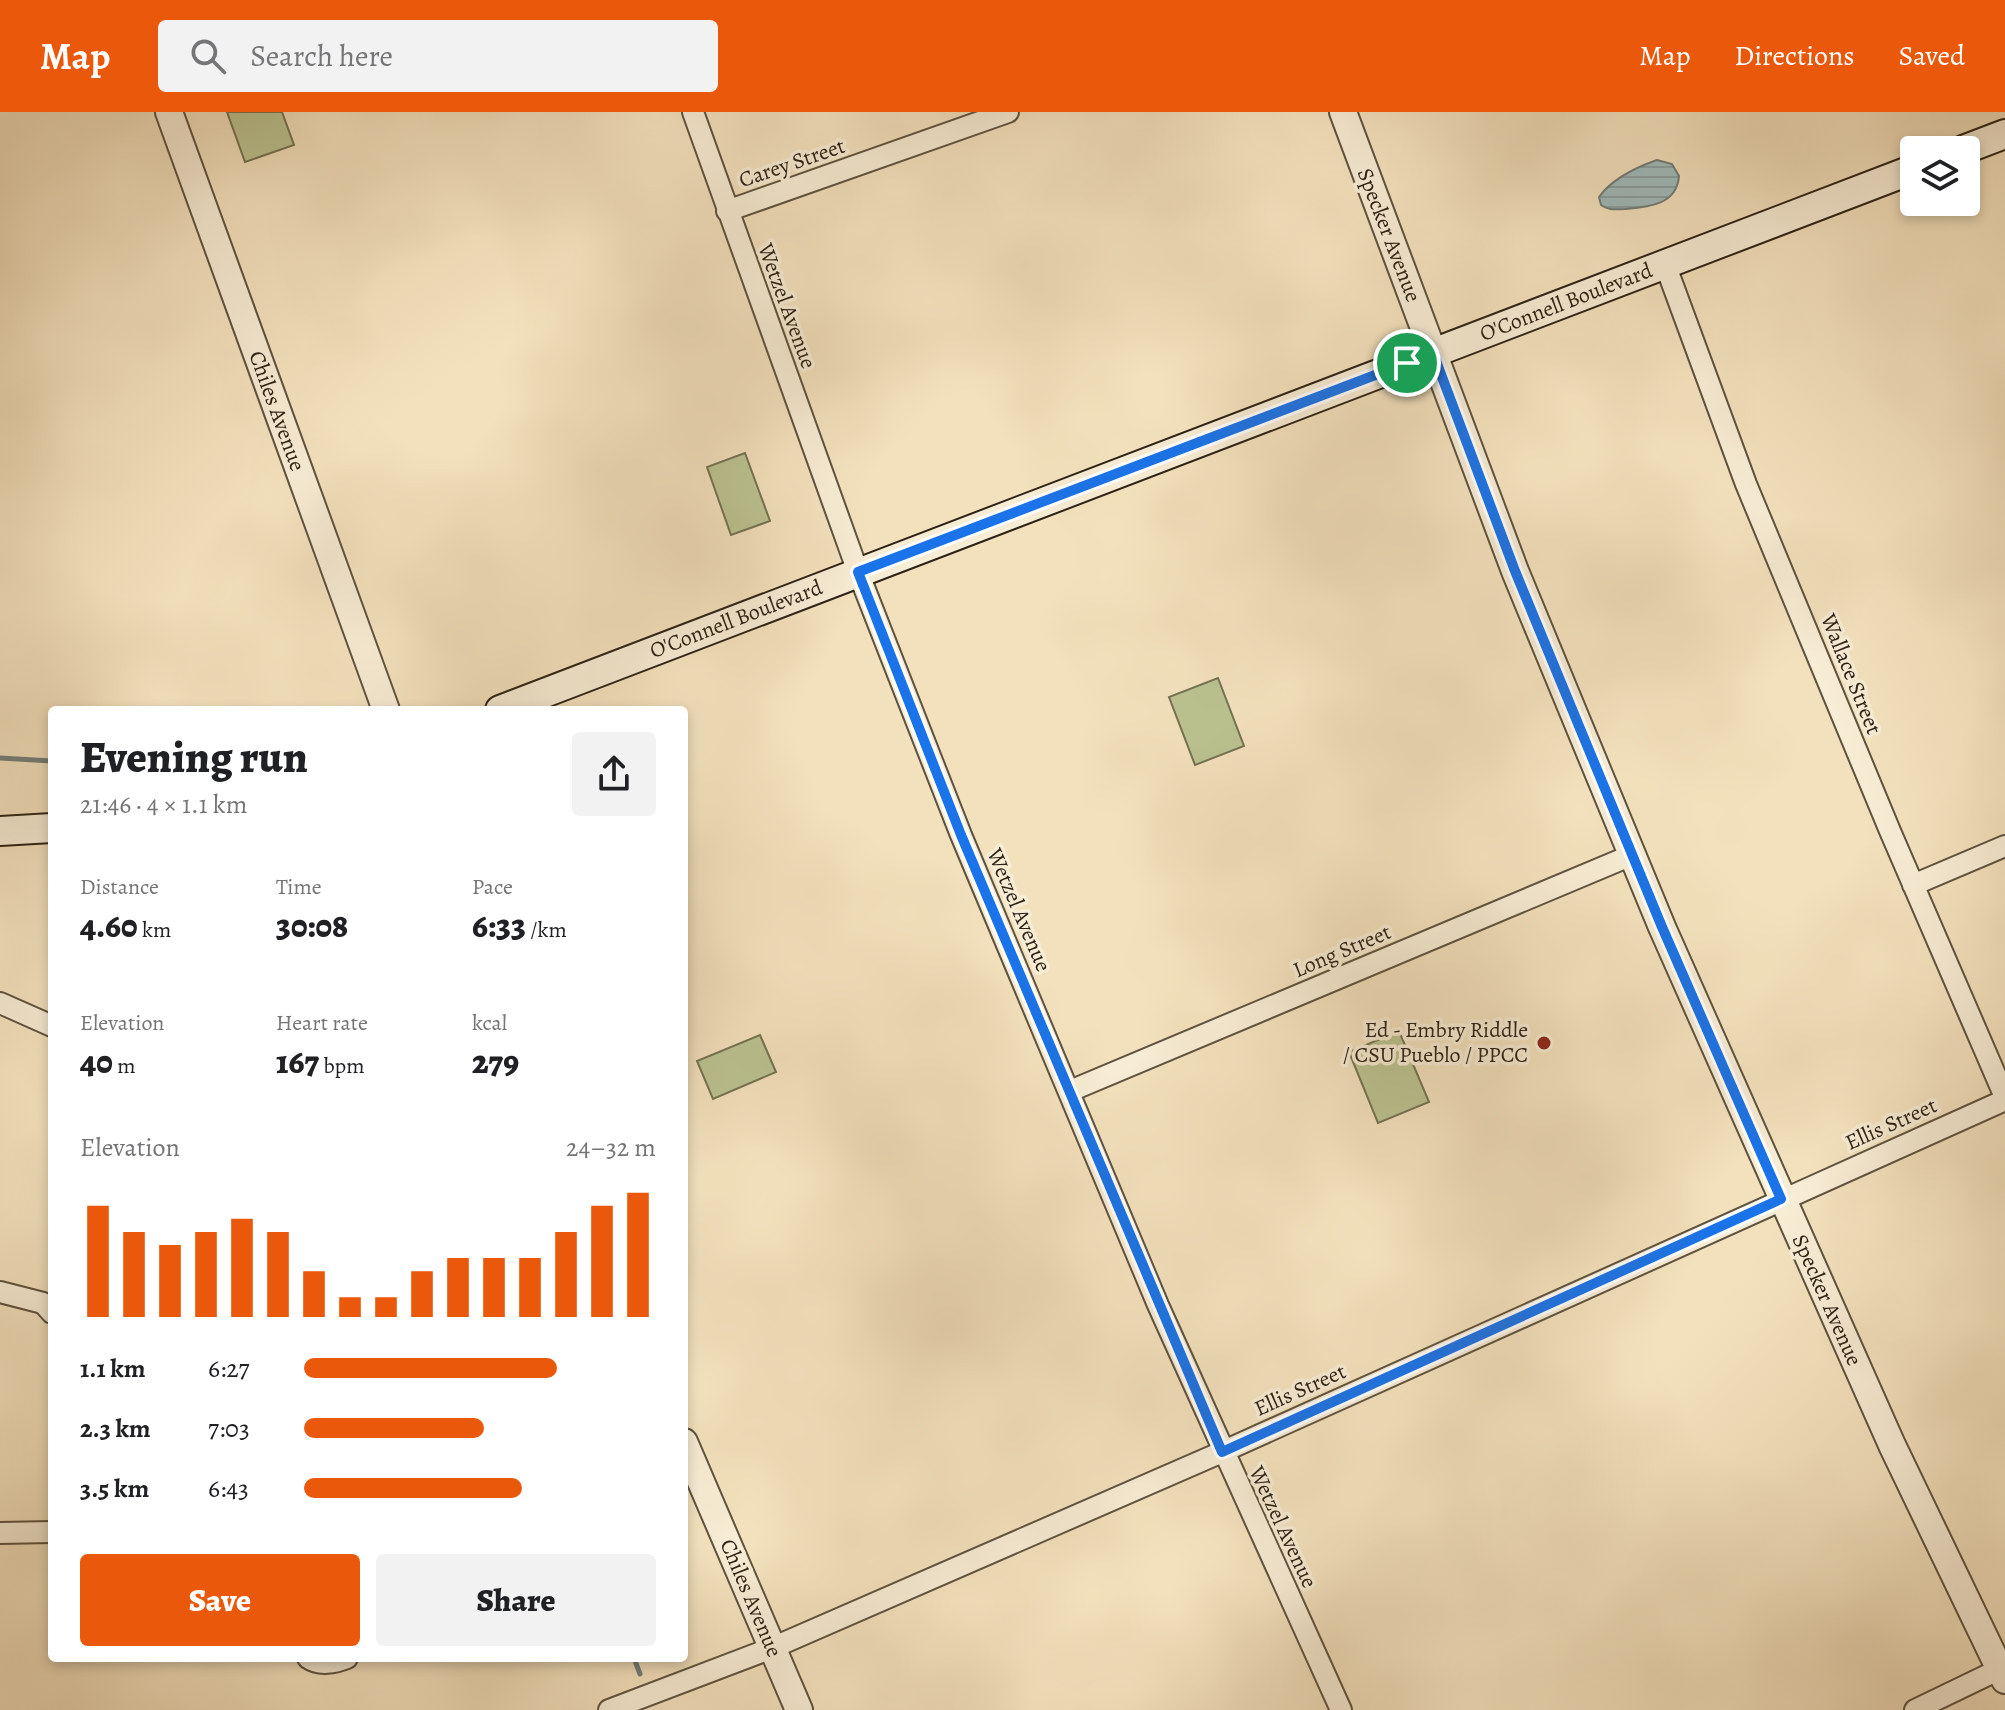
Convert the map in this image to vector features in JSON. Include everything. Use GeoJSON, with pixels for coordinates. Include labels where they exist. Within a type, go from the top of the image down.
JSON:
{"type":"FeatureCollection","features":[{"type":"Feature","properties":{"kind":"main road"},"geometry":{"type":"LineString","coordinates":[[1980,144],[2005,134]]}},
{"type":"Feature","properties":{"kind":"main road","name":"O'Connell Boulevard"},"geometry":{"type":"LineString","coordinates":[[510,706],[1900,174]]}},
{"type":"Feature","properties":{"kind":"main road"},"geometry":{"type":"LineString","coordinates":[[0,831],[48,828]]}},
{"type":"Feature","properties":{"kind":"street","name":"Chiles Avenue"},"geometry":{"type":"LineString","coordinates":[[169,112],[385,706]]}},
{"type":"Feature","properties":{"kind":"street","name":"Wetzel Avenue"},"geometry":{"type":"LineString","coordinates":[[693,112],[858,572],[961,835],[1158,1305],[1341,1710]]}},
{"type":"Feature","properties":{"kind":"street","name":"Carey Street"},"geometry":{"type":"LineString","coordinates":[[727,211],[1008,112]]}},
{"type":"Feature","properties":{"kind":"street","name":"Specker Avenue"},"geometry":{"type":"LineString","coordinates":[[1343,112],[1515,571],[1632,855],[1892,1445],[2002,1674]]}},
{"type":"Feature","properties":{"kind":"street","name":"Wallace Street"},"geometry":{"type":"LineString","coordinates":[[1665,264],[1746,484],[2005,1098]]}},
{"type":"Feature","properties":{"kind":"street"},"geometry":{"type":"LineString","coordinates":[[1913,885],[2005,846]]}},
{"type":"Feature","properties":{"kind":"street","name":"Long Street"},"geometry":{"type":"LineString","coordinates":[[1070,1091],[1632,855]]}},
{"type":"Feature","properties":{"kind":"street"},"geometry":{"type":"LineString","coordinates":[[0,1003],[48,1024]]}},
{"type":"Feature","properties":{"kind":"street","name":"Ellis Street"},"geometry":{"type":"LineString","coordinates":[[609,1710],[772,1648],[1222,1452],[2005,1098]]}},
{"type":"Feature","properties":{"kind":"street"},"geometry":{"type":"LineString","coordinates":[[0,1292],[43,1303],[48,1309]]}},
{"type":"Feature","properties":{"kind":"street","name":"Chiles Avenue"},"geometry":{"type":"LineString","coordinates":[[688,1451],[799,1710]]}},
{"type":"Feature","properties":{"kind":"street"},"geometry":{"type":"LineString","coordinates":[[0,1533],[48,1532]]}},
{"type":"Feature","properties":{"kind":"street"},"geometry":{"type":"LineString","coordinates":[[319,1662],[339,1662]]}},
{"type":"Feature","properties":{"kind":"street"},"geometry":{"type":"LineString","coordinates":[[1915,1710],[2002,1674]]}},
{"type":"Feature","properties":{"kind":"green space"},"geometry":{"type":"Polygon","coordinates":[[[227,112],[282,112],[294,145],[245,162],[227,112]]]}},
{"type":"Feature","properties":{"kind":"green space"},"geometry":{"type":"Polygon","coordinates":[[[745,453],[770,521],[731,535],[707,467],[745,453]]]}},
{"type":"Feature","properties":{"kind":"green space"},"geometry":{"type":"Polygon","coordinates":[[[1218,678],[1244,746],[1195,765],[1169,697],[1218,678]]]}},
{"type":"Feature","properties":{"kind":"green space"},"geometry":{"type":"Polygon","coordinates":[[[1399,1031],[1429,1102],[1378,1123],[1349,1052],[1399,1031]]]}},
{"type":"Feature","properties":{"kind":"green space"},"geometry":{"type":"Polygon","coordinates":[[[760,1035],[776,1072],[713,1099],[697,1061],[760,1035]]]}},
{"type":"Feature","properties":{"kind":"water"},"geometry":{"type":"Polygon","coordinates":[[[1657,160],[1672,164],[1679,176],[1677,186],[1667,199],[1634,208],[1613,209],[1601,205],[1599,197],[1618,179],[1657,160]]]}},
{"type":"Feature","properties":{"kind":"waterway"},"geometry":{"type":"LineString","coordinates":[[0,758],[48,761]]}},
{"type":"Feature","properties":{"kind":"waterway"},"geometry":{"type":"LineString","coordinates":[[636,1662],[640,1674]]}},
{"type":"Feature","properties":{"kind":"place","name":"Ed - Embry Riddle / CSU Pueblo / PPCC"},"geometry":{"type":"Point","coordinates":[1544,1043]}},
{"type":"Feature","properties":{"kind":"route"},"geometry":{"type":"LineString","coordinates":[[1433,353],[1515,571],[1662,927],[1781,1199],[1222,1452],[961,835],[858,572],[1407,363],[1433,353]]}}]}
